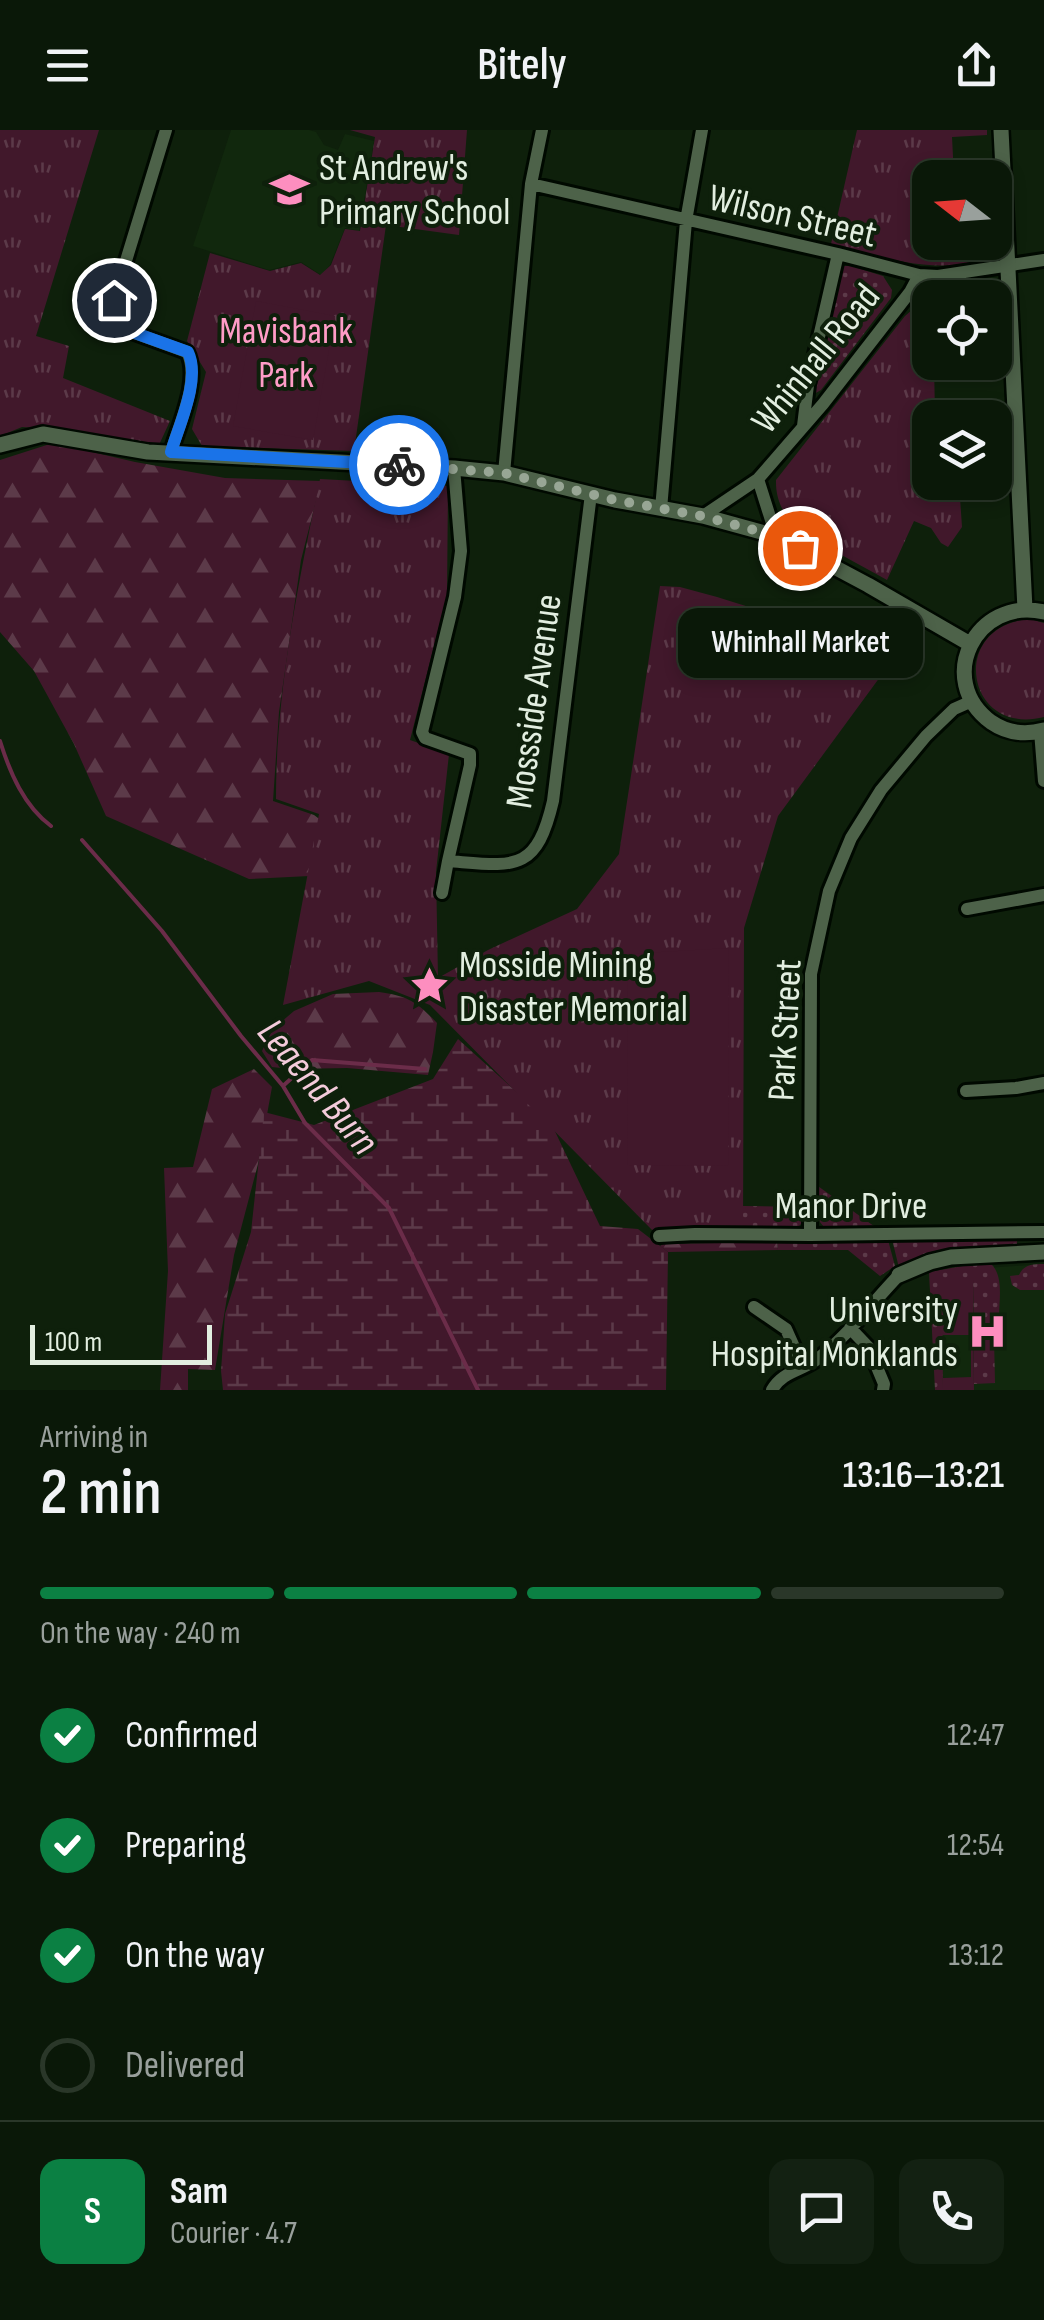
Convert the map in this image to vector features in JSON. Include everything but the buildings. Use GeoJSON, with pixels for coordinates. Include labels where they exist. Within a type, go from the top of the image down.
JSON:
{"type":"FeatureCollection","features":[{"type":"Feature","properties":{"kind":"street"},"geometry":{"type":"LineString","coordinates":[[166,130],[114,300],[113,316],[121,328],[188,352],[194,364],[171,452]]}},
{"type":"Feature","properties":{"kind":"street"},"geometry":{"type":"LineString","coordinates":[[504,473],[531,184],[542,130]]}},
{"type":"Feature","properties":{"kind":"street"},"geometry":{"type":"LineString","coordinates":[[661,509],[686,221],[702,130]]}},
{"type":"Feature","properties":{"kind":"street"},"geometry":{"type":"LineString","coordinates":[[1001,130],[1025,609]]}},
{"type":"Feature","properties":{"kind":"street","name":"Wilson Street"},"geometry":{"type":"LineString","coordinates":[[531,184],[920,275],[938,276],[1044,260]]}},
{"type":"Feature","properties":{"kind":"street"},"geometry":{"type":"LineString","coordinates":[[803,428],[808,385],[838,254]]}},
{"type":"Feature","properties":{"kind":"street","name":"Whinhall Road"},"geometry":{"type":"LineString","coordinates":[[702,516],[758,479],[803,428],[920,275]]}},
{"type":"Feature","properties":{"kind":"street"},"geometry":{"type":"LineString","coordinates":[[0,445],[43,434],[148,452],[504,473],[776,536],[970,644]]}},
{"type":"Feature","properties":{"kind":"street"},"geometry":{"type":"LineString","coordinates":[[442,893],[470,754],[425,738],[422,732],[454,596],[460,551],[454,468]]}},
{"type":"Feature","properties":{"kind":"street","name":"Whinhall Road"},"geometry":{"type":"LineString","coordinates":[[758,479],[776,536]]}},
{"type":"Feature","properties":{"kind":"street","name":"Mossside Avenue"},"geometry":{"type":"LineString","coordinates":[[448,861],[502,865],[515,861],[528,856],[546,830],[553,801],[590,494]]}},
{"type":"Feature","properties":{"kind":"street"},"geometry":{"type":"LineString","coordinates":[[1044,612],[1025,609],[997,617],[981,628],[970,644],[964,666],[972,702],[983,716],[1015,732],[1042,731],[1044,781]]}},
{"type":"Feature","properties":{"kind":"street","name":"Park Street"},"geometry":{"type":"LineString","coordinates":[[810,1235],[811,974],[829,892],[851,838],[881,790],[926,736],[954,709],[972,702]]}},
{"type":"Feature","properties":{"kind":"street"},"geometry":{"type":"LineString","coordinates":[[966,910],[1044,894]]}},
{"type":"Feature","properties":{"kind":"street"},"geometry":{"type":"LineString","coordinates":[[966,1091],[1044,1083]]}},
{"type":"Feature","properties":{"kind":"street","name":"Manor Drive"},"geometry":{"type":"LineString","coordinates":[[658,1236],[1044,1232]]}},
{"type":"Feature","properties":{"kind":"street"},"geometry":{"type":"LineString","coordinates":[[772,1390],[778,1378],[814,1361],[899,1275],[951,1257],[1044,1252]]}},
{"type":"Feature","properties":{"kind":"street"},"geometry":{"type":"LineString","coordinates":[[754,1307],[786,1330],[802,1367]]}},
{"type":"Feature","properties":{"kind":"street"},"geometry":{"type":"LineString","coordinates":[[850,1328],[869,1348],[884,1390]]}},
{"type":"Feature","properties":{"kind":"shaded area","name":"St Andrew's Primary School"},"geometry":{"type":"Polygon","coordinates":[[[231,130],[309,130],[316,132],[324,145],[338,150],[345,134],[374,141],[359,231],[345,228],[330,265],[321,275],[301,262],[269,270],[193,246],[231,130]]]}},
{"type":"Feature","properties":{"kind":"shaded area","name":"University Hospital Monklands"},"geometry":{"type":"Polygon","coordinates":[[[1044,1264],[1044,1390],[935,1390],[929,1272],[1044,1264]]]}},
{"type":"Feature","properties":{"kind":"green space"},"geometry":{"type":"Polygon","coordinates":[[[0,130],[99,130],[36,336],[69,346],[63,378],[170,421],[158,447],[74,430],[22,427],[0,436],[0,130]]]}},
{"type":"Feature","properties":{"kind":"green space","name":"Mavisbank Park"},"geometry":{"type":"Polygon","coordinates":[[[350,130],[467,130],[459,235],[386,225],[354,451],[202,446],[192,429],[206,372],[187,341],[210,253],[270,271],[301,263],[320,275],[331,265],[345,229],[360,231],[375,137],[350,130]]]}},
{"type":"Feature","properties":{"kind":"green space"},"geometry":{"type":"Polygon","coordinates":[[[857,130],[987,130],[987,135],[952,137],[953,160],[912,160],[912,260],[975,260],[927,265],[831,244],[857,130]]]}},
{"type":"Feature","properties":{"kind":"green space"},"geometry":{"type":"Polygon","coordinates":[[[844,266],[883,276],[892,290],[891,298],[814,394],[840,271],[844,266]]]}},
{"type":"Feature","properties":{"kind":"green space"},"geometry":{"type":"Polygon","coordinates":[[[256,301],[335,316],[313,440],[233,426],[256,301]]]}},
{"type":"Feature","properties":{"kind":"green space"},"geometry":{"type":"Polygon","coordinates":[[[912,310],[912,380],[934,380],[935,400],[912,400],[912,500],[960,500],[962,527],[948,547],[931,528],[914,521],[887,580],[795,525],[781,506],[776,480],[912,310]]]}},
{"type":"Feature","properties":{"kind":"green space"},"geometry":{"type":"Polygon","coordinates":[[[53,443],[225,478],[321,481],[301,560],[279,712],[273,801],[314,815],[390,872],[249,879],[106,816],[74,744],[34,671],[0,632],[0,460],[53,443]]]}},
{"type":"Feature","properties":{"kind":"green space"},"geometry":{"type":"Polygon","coordinates":[[[320,479],[448,486],[447,595],[410,740],[449,754],[436,872],[438,978],[577,909],[619,854],[660,586],[717,597],[832,633],[880,677],[778,816],[744,928],[743,1232],[657,1235],[430,1005],[369,981],[283,1005],[319,814],[276,799],[277,759],[296,598],[320,479]]]}},
{"type":"Feature","properties":{"kind":"green space"},"geometry":{"type":"Polygon","coordinates":[[[1030,619],[1044,623],[1044,717],[1018,719],[997,711],[983,697],[977,678],[977,658],[986,640],[1004,626],[1030,619]]]}},
{"type":"Feature","properties":{"kind":"green space"},"geometry":{"type":"Polygon","coordinates":[[[729,948],[728,1166],[628,1165],[627,954],[729,948]]]}},
{"type":"Feature","properties":{"kind":"green space"},"geometry":{"type":"Polygon","coordinates":[[[379,992],[411,1001],[437,1023],[428,1075],[272,1067],[262,1051],[273,1029],[294,1011],[333,994],[379,992]]]}},
{"type":"Feature","properties":{"kind":"green space"},"geometry":{"type":"Polygon","coordinates":[[[458,1039],[551,1123],[600,1226],[638,1229],[668,1252],[666,1390],[223,1390],[225,1314],[251,1232],[264,1112],[314,1125],[433,1079],[458,1039]]]}},
{"type":"Feature","properties":{"kind":"green space"},"geometry":{"type":"Polygon","coordinates":[[[254,1069],[272,1087],[258,1164],[234,1255],[215,1370],[188,1369],[188,1390],[160,1390],[168,1271],[164,1168],[193,1167],[212,1089],[254,1069]]]}},
{"type":"Feature","properties":{"kind":"green space"},"geometry":{"type":"Polygon","coordinates":[[[815,1184],[878,1229],[827,1229],[817,1215],[815,1184]]]}},
{"type":"Feature","properties":{"kind":"green space"},"geometry":{"type":"Polygon","coordinates":[[[743,1206],[802,1207],[802,1223],[795,1230],[743,1232],[743,1206]]]}},
{"type":"Feature","properties":{"kind":"green space"},"geometry":{"type":"Polygon","coordinates":[[[1017,1237],[1017,1246],[950,1250],[899,1268],[892,1239],[1017,1237]]]}},
{"type":"Feature","properties":{"kind":"green space"},"geometry":{"type":"Polygon","coordinates":[[[888,1240],[895,1266],[880,1276],[848,1250],[778,1250],[777,1242],[888,1240]]]}},
{"type":"Feature","properties":{"kind":"green space"},"geometry":{"type":"Polygon","coordinates":[[[777,1242],[778,1250],[668,1252],[660,1246],[663,1244],[777,1242]]]}},
{"type":"Feature","properties":{"kind":"green space"},"geometry":{"type":"Polygon","coordinates":[[[991,1264],[1000,1289],[995,1334],[974,1334],[973,1280],[942,1280],[943,1390],[935,1390],[929,1272],[991,1264]]]}},
{"type":"Feature","properties":{"kind":"green space"},"geometry":{"type":"Polygon","coordinates":[[[1044,1264],[1044,1290],[1020,1290],[1012,1285],[1010,1276],[1019,1275],[1029,1265],[1044,1264]]]}},
{"type":"Feature","properties":{"kind":"green space"},"geometry":{"type":"Polygon","coordinates":[[[942,1280],[973,1280],[974,1390],[943,1390],[943,1378],[971,1377],[971,1335],[942,1335],[942,1280]]]}},
{"type":"Feature","properties":{"kind":"green space"},"geometry":{"type":"Polygon","coordinates":[[[974,1338],[994,1338],[995,1383],[974,1384],[974,1338]]]}},
{"type":"Feature","properties":{"kind":"waterway","name":"Leaend Burn"},"geometry":{"type":"LineString","coordinates":[[0,741],[19,788],[51,826]]}},
{"type":"Feature","properties":{"kind":"waterway","name":"Leaend Burn"},"geometry":{"type":"LineString","coordinates":[[82,840],[162,931],[283,1086],[305,1123],[389,1208],[478,1390]]}},
{"type":"Feature","properties":{"kind":"waterway"},"geometry":{"type":"LineString","coordinates":[[284,1085],[312,1060],[425,1069]]}},
{"type":"Feature","properties":{"kind":"way so far"},"geometry":{"type":"LineString","coordinates":[[399,465],[504,473],[702,516],[776,536],[800,548]]}},
{"type":"Feature","properties":{"kind":"place","name":"St Andrew's Primary School"},"geometry":{"type":"Point","coordinates":[289,189]}},
{"type":"Feature","properties":{"kind":"place","name":"Whinhall Market"},"geometry":{"type":"Point","coordinates":[800,548]}},
{"type":"Feature","properties":{"kind":"place","name":"Mosside Mining Disaster Memorial"},"geometry":{"type":"Point","coordinates":[429,986]}},
{"type":"Feature","properties":{"kind":"place","name":"University Hospital Monklands"},"geometry":{"type":"Point","coordinates":[988,1331]}},
{"type":"Feature","properties":{"kind":"route"},"geometry":{"type":"LineString","coordinates":[[114,300],[113,316],[121,328],[188,352],[194,364],[171,452],[399,465]]}}]}
